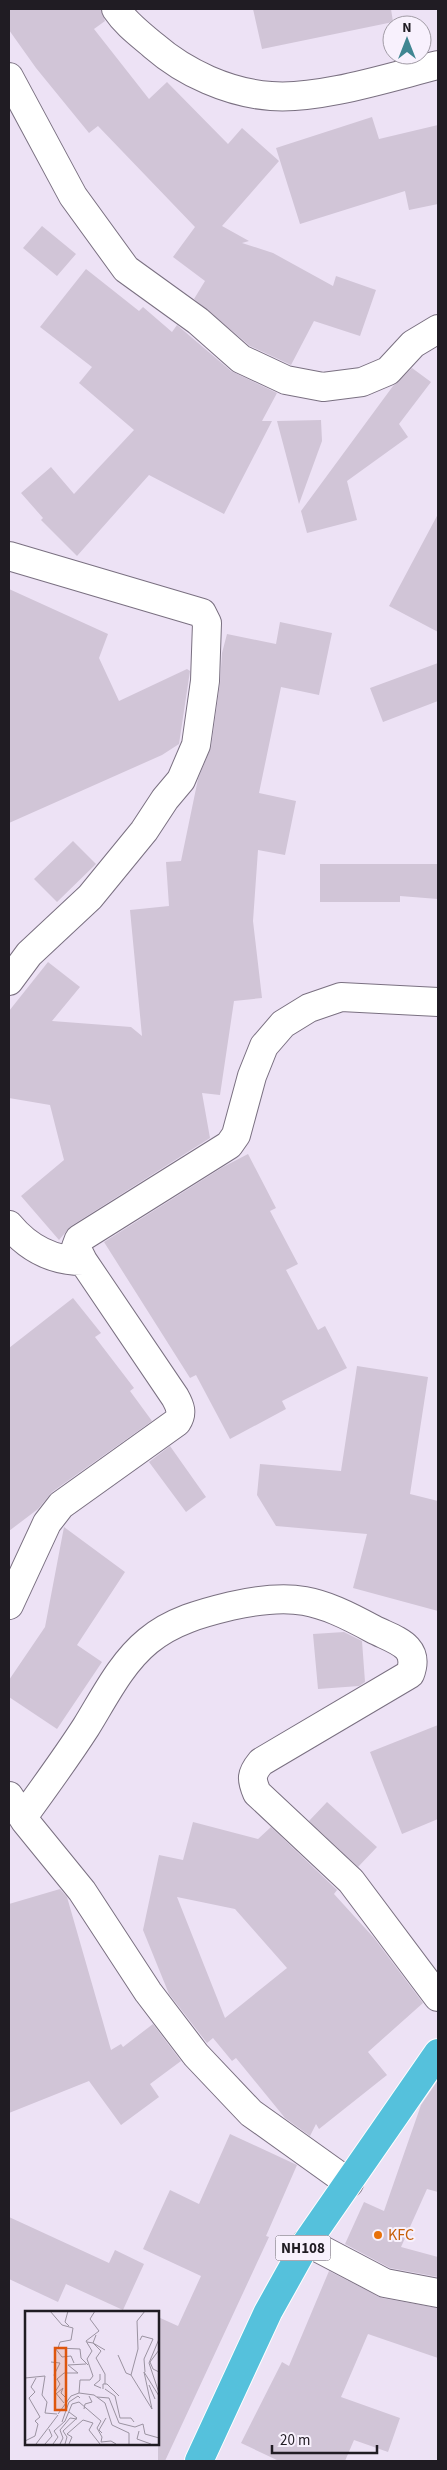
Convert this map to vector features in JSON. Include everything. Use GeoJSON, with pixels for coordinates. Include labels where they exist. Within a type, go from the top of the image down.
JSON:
{"type":"FeatureCollection","features":[{"type":"Feature","properties":{"kind":"highway","name":"NH108"},"geometry":{"type":"LineString","coordinates":[[198,2461],[268,2312],[307,2242],[436,2059]]}},
{"type":"Feature","properties":{"kind":"street"},"geometry":{"type":"LineString","coordinates":[[116,9],[123,19],[172,62],[226,87],[271,96],[318,93],[438,65]]}},
{"type":"Feature","properties":{"kind":"street"},"geometry":{"type":"LineString","coordinates":[[9,77],[73,196],[126,269],[198,321],[241,359],[286,380],[323,387],[362,382],[388,371],[413,344],[438,329]]}},
{"type":"Feature","properties":{"kind":"street"},"geometry":{"type":"LineString","coordinates":[[9,556],[202,613],[207,623],[204,681],[196,745],[181,780],[165,799],[144,831],[90,897],[29,954],[9,981]]}},
{"type":"Feature","properties":{"kind":"street"},"geometry":{"type":"LineString","coordinates":[[9,1605],[47,1523],[61,1505],[177,1422],[180,1416],[181,1410],[176,1396],[83,1261],[76,1247],[79,1239],[229,1145],[236,1135],[252,1076],[264,1046],[283,1024],[309,1008],[341,997],[438,1002]]}},
{"type":"Feature","properties":{"kind":"street"},"geometry":{"type":"LineString","coordinates":[[9,1225],[19,1238],[37,1249],[58,1259],[83,1261]]}},
{"type":"Feature","properties":{"kind":"street"},"geometry":{"type":"LineString","coordinates":[[349,2183],[251,2113],[196,2055],[148,1992],[82,1891],[16,1807],[126,1666],[148,1642],[176,1623],[208,1612],[249,1602],[283,1599],[305,1600],[334,1608],[402,1644],[412,1652],[414,1662],[410,1674],[260,1762],[252,1772],[252,1782],[257,1793],[352,1881],[438,1997]]}},
{"type":"Feature","properties":{"kind":"street"},"geometry":{"type":"LineString","coordinates":[[307,2242],[385,2283],[438,2293]]}},
{"type":"Feature","properties":{"kind":"building"},"geometry":{"type":"Polygon","coordinates":[[[9,9],[101,9],[105,21],[94,29],[149,99],[167,82],[228,144],[242,128],[279,161],[222,226],[249,241],[242,243],[273,253],[333,286],[336,276],[376,290],[360,336],[314,321],[291,365],[250,346],[194,299],[205,281],[173,257],[195,227],[98,126],[89,133],[36,68],[9,30],[9,9]]]}},
{"type":"Feature","properties":{"kind":"building"},"geometry":{"type":"Polygon","coordinates":[[[253,9],[391,9],[392,15],[382,15],[382,24],[262,49],[253,9]]]}},
{"type":"Feature","properties":{"kind":"building"},"geometry":{"type":"Polygon","coordinates":[[[372,117],[379,139],[438,125],[438,204],[409,210],[405,191],[300,224],[276,148],[372,117]]]}},
{"type":"Feature","properties":{"kind":"building"},"geometry":{"type":"Polygon","coordinates":[[[42,226],[76,254],[57,276],[23,248],[42,226]]]}},
{"type":"Feature","properties":{"kind":"building"},"geometry":{"type":"Polygon","coordinates":[[[86,269],[139,311],[143,307],[172,332],[177,325],[231,371],[277,393],[262,421],[272,421],[224,514],[149,475],[77,556],[41,520],[43,518],[21,493],[51,467],[74,494],[134,430],[79,383],[92,367],[40,327],[86,269]]]}},
{"type":"Feature","properties":{"kind":"building"},"geometry":{"type":"Polygon","coordinates":[[[412,368],[431,382],[399,424],[408,437],[347,481],[357,520],[307,533],[301,511],[393,386],[412,368]]]}},
{"type":"Feature","properties":{"kind":"building"},"geometry":{"type":"Polygon","coordinates":[[[321,420],[322,441],[299,504],[277,421],[321,420]]]}},
{"type":"Feature","properties":{"kind":"building"},"geometry":{"type":"Polygon","coordinates":[[[438,514],[438,632],[389,606],[438,514]]]}},
{"type":"Feature","properties":{"kind":"building"},"geometry":{"type":"Polygon","coordinates":[[[9,589],[108,634],[99,658],[119,701],[187,669],[190,671],[179,744],[162,755],[9,823],[9,589]]]}},
{"type":"Feature","properties":{"kind":"building"},"geometry":{"type":"Polygon","coordinates":[[[280,622],[332,633],[319,695],[281,687],[259,793],[296,801],[285,855],[258,850],[253,921],[262,998],[234,1001],[220,1095],[202,1093],[210,1138],[71,1226],[59,1240],[21,1196],[64,1160],[50,1105],[9,1098],[9,1011],[48,962],[80,987],[52,1021],[131,1027],[142,1036],[130,910],[169,906],[166,862],[181,861],[198,779],[211,747],[220,683],[222,653],[227,634],[276,644],[280,622]]]}},
{"type":"Feature","properties":{"kind":"building"},"geometry":{"type":"Polygon","coordinates":[[[438,663],[438,701],[383,722],[370,688],[438,663]]]}},
{"type":"Feature","properties":{"kind":"building"},"geometry":{"type":"Polygon","coordinates":[[[73,841],[96,864],[57,902],[34,879],[73,841]]]}},
{"type":"Feature","properties":{"kind":"building"},"geometry":{"type":"Polygon","coordinates":[[[320,864],[438,864],[438,899],[400,896],[400,902],[320,902],[320,864]]]}},
{"type":"Feature","properties":{"kind":"building"},"geometry":{"type":"Polygon","coordinates":[[[248,1154],[276,1208],[270,1211],[298,1264],[286,1270],[318,1330],[325,1326],[347,1368],[282,1401],[286,1409],[230,1439],[196,1375],[190,1378],[104,1242],[223,1167],[248,1154]]]}},
{"type":"Feature","properties":{"kind":"building"},"geometry":{"type":"Polygon","coordinates":[[[73,1298],[101,1333],[95,1337],[134,1388],[130,1391],[152,1421],[52,1492],[38,1509],[9,1531],[9,1348],[73,1298]]]}},
{"type":"Feature","properties":{"kind":"building"},"geometry":{"type":"Polygon","coordinates":[[[357,1366],[428,1377],[410,1494],[438,1501],[438,1611],[353,1588],[367,1534],[276,1526],[257,1495],[260,1464],[341,1471],[357,1366]]]}},
{"type":"Feature","properties":{"kind":"building"},"geometry":{"type":"Polygon","coordinates":[[[170,1446],[206,1497],[186,1512],[149,1462],[170,1446]]]}},
{"type":"Feature","properties":{"kind":"building"},"geometry":{"type":"Polygon","coordinates":[[[64,1527],[125,1572],[77,1645],[102,1662],[57,1729],[9,1697],[9,1680],[45,1627],[64,1527]]]}},
{"type":"Feature","properties":{"kind":"building"},"geometry":{"type":"Polygon","coordinates":[[[344,1632],[362,1641],[365,1682],[359,1686],[318,1689],[313,1634],[344,1632]]]}},
{"type":"Feature","properties":{"kind":"building"},"geometry":{"type":"Polygon","coordinates":[[[438,1725],[438,1819],[402,1834],[370,1752],[438,1725]]]}},
{"type":"Feature","properties":{"kind":"building"},"geometry":{"type":"Polygon","coordinates":[[[327,1802],[377,1847],[358,1867],[309,1821],[327,1802]]]}},
{"type":"Feature","properties":{"kind":"building"},"geometry":{"type":"Polygon","coordinates":[[[193,1822],[258,1839],[271,1827],[337,1890],[334,1894],[374,1938],[423,2003],[368,2052],[387,2075],[319,2129],[316,2124],[310,2136],[285,2118],[236,2058],[232,2061],[213,2038],[207,2043],[169,1994],[143,1930],[159,1855],[183,1860],[193,1822]],[[177,1897],[225,2018],[287,1968],[235,1909],[177,1897]]]}},
{"type":"Feature","properties":{"kind":"building"},"geometry":{"type":"Polygon","coordinates":[[[60,1889],[67,1897],[111,2050],[121,2044],[123,2047],[153,2024],[181,2061],[150,2084],[159,2097],[121,2125],[89,2081],[9,2113],[9,1904],[60,1889]]]}},
{"type":"Feature","properties":{"kind":"building"},"geometry":{"type":"Polygon","coordinates":[[[438,2080],[438,2192],[427,2189],[401,2247],[438,2257],[438,2277],[390,2268],[345,2244],[364,2202],[384,2211],[421,2105],[438,2080]]]}},
{"type":"Feature","properties":{"kind":"building"},"geometry":{"type":"Polygon","coordinates":[[[230,2134],[297,2165],[266,2236],[269,2237],[165,2461],[158,2461],[159,2317],[178,2326],[201,2276],[143,2249],[170,2190],[199,2204],[230,2134]]]}},
{"type":"Feature","properties":{"kind":"building"},"geometry":{"type":"Polygon","coordinates":[[[9,2217],[109,2263],[115,2250],[144,2264],[123,2310],[66,2284],[58,2302],[9,2279],[9,2217]]]}},
{"type":"Feature","properties":{"kind":"building"},"geometry":{"type":"Polygon","coordinates":[[[329,2271],[382,2298],[438,2308],[438,2358],[368,2334],[341,2397],[400,2418],[388,2452],[354,2440],[345,2461],[279,2461],[241,2443],[282,2362],[289,2366],[329,2271]]]}},
{"type":"Feature","properties":{"kind":"place","name":"KFC"},"geometry":{"type":"Point","coordinates":[378,2235]}}]}
